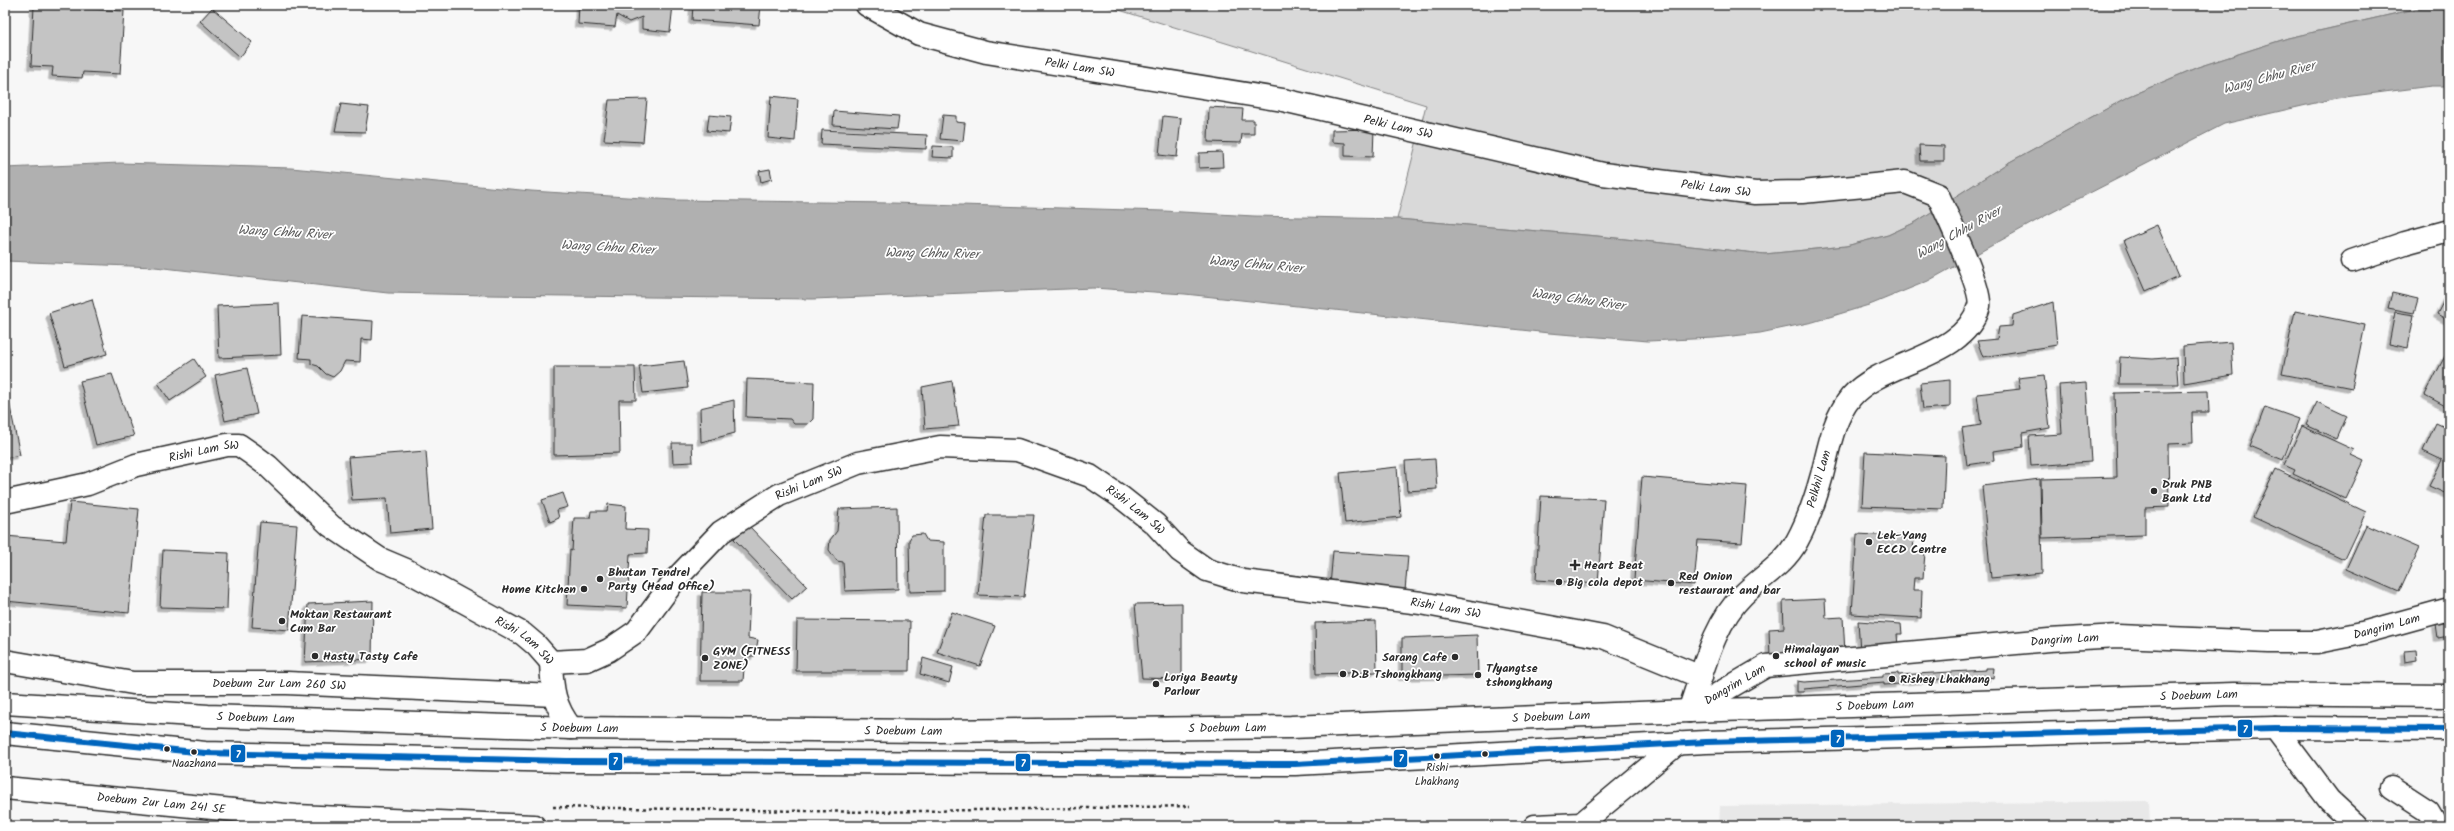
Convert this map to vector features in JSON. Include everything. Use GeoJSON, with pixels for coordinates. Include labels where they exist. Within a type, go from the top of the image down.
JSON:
{"type":"FeatureCollection","features":[{"type":"Feature","properties":{"kind":"main road","name":"Pelki Lam SW"},"geometry":{"type":"LineString","coordinates":[[867,5],[919,34],[986,52],[1283,100],[1603,174],[1755,193],[1802,192],[1905,182],[1938,195],[1975,284]]}},
{"type":"Feature","properties":{"kind":"main road"},"geometry":{"type":"LineString","coordinates":[[2352,261],[2449,231]]}},
{"type":"Feature","properties":{"kind":"main road","name":"Pelkhil Lam"},"geometry":{"type":"LineString","coordinates":[[1689,711],[1725,617],[1742,595],[1788,557],[1797,541],[1804,527],[1822,474],[1830,437],[1851,398],[1873,379],[1941,349],[1956,337],[1966,327],[1980,304],[1975,284]]}},
{"type":"Feature","properties":{"kind":"main road","name":"Rishi Lam SW"},"geometry":{"type":"LineString","coordinates":[[5,502],[88,484],[136,466],[228,445],[239,445],[268,466],[331,526],[380,559],[406,570],[523,634],[536,645],[551,662],[587,660],[609,650],[637,631],[674,581],[721,532],[779,495],[858,463],[940,447],[1017,450],[1090,476],[1149,519],[1180,551],[1202,566],[1243,581],[1421,603],[1603,637],[1701,677]]}},
{"type":"Feature","properties":{"kind":"main road","name":"Dangrim Lam"},"geometry":{"type":"LineString","coordinates":[[1689,711],[1766,666],[2049,640],[2118,636],[2269,642],[2317,642],[2362,633],[2449,610]]}},
{"type":"Feature","properties":{"kind":"main road","name":"Doebum Zur Lam 260 SW"},"geometry":{"type":"LineString","coordinates":[[5,661],[133,683],[287,683],[554,695]]}},
{"type":"Feature","properties":{"kind":"main road"},"geometry":{"type":"LineString","coordinates":[[551,662],[554,695],[559,713],[570,728]]}},
{"type":"Feature","properties":{"kind":"main road","name":"S Doebum Lam"},"geometry":{"type":"LineString","coordinates":[[5,703],[208,716],[570,728],[936,732],[1267,727],[1689,711],[2234,694],[2449,696]]}},
{"type":"Feature","properties":{"kind":"main road"},"geometry":{"type":"LineString","coordinates":[[5,733],[205,753],[583,761],[1295,764],[1678,743],[2275,728],[2449,729]]}},
{"type":"Feature","properties":{"kind":"main road"},"geometry":{"type":"LineString","coordinates":[[2275,728],[2329,800],[2357,826]]}},
{"type":"Feature","properties":{"kind":"main road"},"geometry":{"type":"LineString","coordinates":[[1535,826],[1581,825],[1678,743]]}},
{"type":"Feature","properties":{"kind":"main road"},"geometry":{"type":"LineString","coordinates":[[2391,787],[2428,811],[2437,826]]}},
{"type":"Feature","properties":{"kind":"main road","name":"Doebum Zur Lam 241 SE"},"geometry":{"type":"LineString","coordinates":[[5,788],[296,816],[534,826]]}},
{"type":"Feature","properties":{"kind":"path"},"geometry":{"type":"LineString","coordinates":[[545,806],[871,812],[1190,806]]}},
{"type":"Feature","properties":{"kind":"shaded area"},"geometry":{"type":"Polygon","coordinates":[[[1103,5],[2433,5],[2288,38],[2198,67],[2130,96],[2006,164],[1916,222],[1888,235],[1846,246],[1765,254],[1597,236],[1397,219],[1426,105],[1103,5]]]}},
{"type":"Feature","properties":{"kind":"shaded area"},"geometry":{"type":"Polygon","coordinates":[[[2149,801],[2150,826],[1719,826],[1720,806],[2149,801]]]}},
{"type":"Feature","properties":{"kind":"water","name":"Wang Chhu River"},"geometry":{"type":"Polygon","coordinates":[[[2433,5],[2449,5],[2449,86],[2431,86],[2337,98],[2224,124],[2043,217],[1928,281],[1872,304],[1813,322],[1760,333],[1714,338],[1648,341],[1549,333],[1185,294],[1093,288],[813,299],[388,293],[155,267],[5,261],[5,168],[120,163],[291,168],[531,191],[674,200],[892,203],[1164,211],[1254,216],[1397,219],[1597,236],[1765,254],[1846,246],[1888,235],[1916,222],[2006,164],[2130,96],[2198,67],[2288,38],[2433,5]]]}},
{"type":"Feature","properties":{"kind":"building"},"geometry":{"type":"Polygon","coordinates":[[[579,5],[673,5],[670,32],[642,29],[642,17],[629,22],[617,15],[615,27],[578,24],[579,5]]]}},
{"type":"Feature","properties":{"kind":"building"},"geometry":{"type":"Polygon","coordinates":[[[693,5],[761,5],[759,25],[692,20],[693,5]]]}},
{"type":"Feature","properties":{"kind":"building"},"geometry":{"type":"Polygon","coordinates":[[[34,6],[124,11],[120,74],[83,72],[82,78],[52,76],[53,67],[31,66],[34,6]]]}},
{"type":"Feature","properties":{"kind":"building"},"geometry":{"type":"Polygon","coordinates":[[[212,8],[252,42],[240,57],[200,21],[212,8]]]}},
{"type":"Feature","properties":{"kind":"building"},"geometry":{"type":"Polygon","coordinates":[[[771,96],[798,99],[795,141],[768,138],[771,96]]]}},
{"type":"Feature","properties":{"kind":"building"},"geometry":{"type":"Polygon","coordinates":[[[647,99],[643,142],[604,140],[609,100],[647,99]]]}},
{"type":"Feature","properties":{"kind":"building"},"geometry":{"type":"Polygon","coordinates":[[[341,104],[369,107],[365,132],[335,131],[341,104]]]}},
{"type":"Feature","properties":{"kind":"building"},"geometry":{"type":"Polygon","coordinates":[[[1209,107],[1243,109],[1242,120],[1254,120],[1254,134],[1242,134],[1241,143],[1208,142],[1209,107]]]}},
{"type":"Feature","properties":{"kind":"building"},"geometry":{"type":"Polygon","coordinates":[[[834,111],[899,116],[897,129],[833,125],[834,111]]]}},
{"type":"Feature","properties":{"kind":"building"},"geometry":{"type":"Polygon","coordinates":[[[709,115],[731,117],[729,133],[707,131],[709,115]]]}},
{"type":"Feature","properties":{"kind":"building"},"geometry":{"type":"Polygon","coordinates":[[[943,115],[956,116],[956,122],[965,123],[963,141],[940,139],[943,115]]]}},
{"type":"Feature","properties":{"kind":"building"},"geometry":{"type":"Polygon","coordinates":[[[1163,116],[1181,118],[1177,157],[1159,155],[1163,116]]]}},
{"type":"Feature","properties":{"kind":"building"},"geometry":{"type":"Polygon","coordinates":[[[1374,129],[1373,157],[1345,156],[1345,143],[1332,142],[1332,130],[1374,129]]]}},
{"type":"Feature","properties":{"kind":"building"},"geometry":{"type":"Polygon","coordinates":[[[822,130],[927,135],[926,149],[821,144],[822,130]]]}},
{"type":"Feature","properties":{"kind":"building"},"geometry":{"type":"Polygon","coordinates":[[[1919,145],[1944,146],[1944,161],[1920,161],[1919,145]]]}},
{"type":"Feature","properties":{"kind":"building"},"geometry":{"type":"Polygon","coordinates":[[[933,146],[953,147],[953,158],[932,157],[933,146]]]}},
{"type":"Feature","properties":{"kind":"building"},"geometry":{"type":"Polygon","coordinates":[[[1222,152],[1223,167],[1199,168],[1199,153],[1222,152]]]}},
{"type":"Feature","properties":{"kind":"building"},"geometry":{"type":"Polygon","coordinates":[[[770,169],[772,179],[761,182],[759,171],[770,169]]]}},
{"type":"Feature","properties":{"kind":"building"},"geometry":{"type":"Polygon","coordinates":[[[2157,225],[2179,276],[2146,291],[2124,240],[2157,225]]]}},
{"type":"Feature","properties":{"kind":"building"},"geometry":{"type":"Polygon","coordinates":[[[2449,291],[2449,321],[2437,314],[2449,291]]]}},
{"type":"Feature","properties":{"kind":"building"},"geometry":{"type":"Polygon","coordinates":[[[2392,293],[2418,299],[2414,313],[2388,308],[2392,293]]]}},
{"type":"Feature","properties":{"kind":"building"},"geometry":{"type":"Polygon","coordinates":[[[92,299],[107,354],[65,366],[49,313],[92,299]]]}},
{"type":"Feature","properties":{"kind":"building"},"geometry":{"type":"Polygon","coordinates":[[[2053,302],[2057,345],[1983,357],[1977,341],[1997,339],[1999,327],[2012,326],[2013,315],[2053,302]]]}},
{"type":"Feature","properties":{"kind":"building"},"geometry":{"type":"Polygon","coordinates":[[[279,303],[281,355],[219,358],[217,306],[279,303]]]}},
{"type":"Feature","properties":{"kind":"building"},"geometry":{"type":"Polygon","coordinates":[[[2295,311],[2365,325],[2352,388],[2282,374],[2295,311]]]}},
{"type":"Feature","properties":{"kind":"building"},"geometry":{"type":"Polygon","coordinates":[[[2395,312],[2414,315],[2408,348],[2389,344],[2395,312]]]}},
{"type":"Feature","properties":{"kind":"building"},"geometry":{"type":"Polygon","coordinates":[[[302,316],[373,321],[372,340],[361,339],[360,362],[345,361],[340,371],[333,377],[326,374],[318,366],[311,364],[311,359],[299,358],[302,316]]]}},
{"type":"Feature","properties":{"kind":"building"},"geometry":{"type":"Polygon","coordinates":[[[2231,342],[2233,375],[2184,383],[2183,346],[2231,342]]]}},
{"type":"Feature","properties":{"kind":"building"},"geometry":{"type":"Polygon","coordinates":[[[2445,356],[2449,358],[2449,408],[2425,395],[2445,356]]]}},
{"type":"Feature","properties":{"kind":"building"},"geometry":{"type":"Polygon","coordinates":[[[2120,357],[2153,359],[2176,357],[2178,384],[2119,384],[2120,357]]]}},
{"type":"Feature","properties":{"kind":"building"},"geometry":{"type":"Polygon","coordinates":[[[194,359],[206,377],[170,401],[158,383],[194,359]]]}},
{"type":"Feature","properties":{"kind":"building"},"geometry":{"type":"Polygon","coordinates":[[[684,361],[688,388],[643,393],[639,366],[684,361]]]}},
{"type":"Feature","properties":{"kind":"building"},"geometry":{"type":"Polygon","coordinates":[[[554,367],[635,367],[636,400],[619,400],[620,453],[554,455],[554,367]]]}},
{"type":"Feature","properties":{"kind":"building"},"geometry":{"type":"Polygon","coordinates":[[[247,368],[257,414],[225,421],[215,375],[247,368]]]}},
{"type":"Feature","properties":{"kind":"building"},"geometry":{"type":"Polygon","coordinates":[[[112,374],[134,436],[96,445],[80,381],[112,374]]]}},
{"type":"Feature","properties":{"kind":"building"},"geometry":{"type":"Polygon","coordinates":[[[2044,375],[2050,428],[2022,433],[2023,447],[1993,451],[1994,461],[1967,465],[1962,428],[1981,425],[1977,394],[2020,389],[2018,378],[2044,375]]]}},
{"type":"Feature","properties":{"kind":"building"},"geometry":{"type":"Polygon","coordinates":[[[747,379],[814,382],[813,419],[808,424],[794,424],[790,419],[746,417],[747,379]]]}},
{"type":"Feature","properties":{"kind":"building"},"geometry":{"type":"Polygon","coordinates":[[[1950,380],[1950,407],[1923,409],[1920,383],[1950,380]]]}},
{"type":"Feature","properties":{"kind":"building"},"geometry":{"type":"Polygon","coordinates":[[[952,381],[959,426],[925,429],[922,387],[952,381]]]}},
{"type":"Feature","properties":{"kind":"building"},"geometry":{"type":"Polygon","coordinates":[[[5,383],[20,455],[5,458],[5,383]]]}},
{"type":"Feature","properties":{"kind":"building"},"geometry":{"type":"Polygon","coordinates":[[[2086,383],[2091,462],[2031,466],[2029,436],[2062,434],[2059,385],[2086,383]]]}},
{"type":"Feature","properties":{"kind":"building"},"geometry":{"type":"Polygon","coordinates":[[[2208,391],[2209,412],[2192,412],[2193,443],[2168,444],[2169,507],[2145,508],[2145,535],[2042,538],[2041,479],[2117,477],[2115,393],[2208,391]]]}},
{"type":"Feature","properties":{"kind":"building"},"geometry":{"type":"Polygon","coordinates":[[[734,400],[735,433],[701,442],[700,408],[734,400]]]}},
{"type":"Feature","properties":{"kind":"building"},"geometry":{"type":"Polygon","coordinates":[[[2317,402],[2347,416],[2337,439],[2306,425],[2317,402]]]}},
{"type":"Feature","properties":{"kind":"building"},"geometry":{"type":"Polygon","coordinates":[[[2265,407],[2299,419],[2283,460],[2250,446],[2265,407]]]}},
{"type":"Feature","properties":{"kind":"building"},"geometry":{"type":"Polygon","coordinates":[[[2436,423],[2449,429],[2449,495],[2429,486],[2442,460],[2423,451],[2436,423]]]}},
{"type":"Feature","properties":{"kind":"building"},"geometry":{"type":"Polygon","coordinates":[[[2302,426],[2354,450],[2351,455],[2364,461],[2346,499],[2293,474],[2295,470],[2284,465],[2302,426]]]}},
{"type":"Feature","properties":{"kind":"building"},"geometry":{"type":"Polygon","coordinates":[[[672,443],[692,443],[693,462],[673,463],[672,443]]]}},
{"type":"Feature","properties":{"kind":"building"},"geometry":{"type":"Polygon","coordinates":[[[426,451],[432,529],[390,533],[387,498],[352,500],[348,457],[426,451]]]}},
{"type":"Feature","properties":{"kind":"building"},"geometry":{"type":"Polygon","coordinates":[[[1865,452],[1945,456],[1943,509],[1862,506],[1865,452]]]}},
{"type":"Feature","properties":{"kind":"building"},"geometry":{"type":"Polygon","coordinates":[[[1435,459],[1437,489],[1407,491],[1405,461],[1435,459]]]}},
{"type":"Feature","properties":{"kind":"building"},"geometry":{"type":"Polygon","coordinates":[[[1397,467],[1401,517],[1345,523],[1340,473],[1397,467]]]}},
{"type":"Feature","properties":{"kind":"building"},"geometry":{"type":"Polygon","coordinates":[[[2276,469],[2366,512],[2344,559],[2253,517],[2276,469]]]}},
{"type":"Feature","properties":{"kind":"building"},"geometry":{"type":"Polygon","coordinates":[[[1642,477],[1747,486],[1742,543],[1698,540],[1694,585],[1634,580],[1642,477]]]}},
{"type":"Feature","properties":{"kind":"building"},"geometry":{"type":"Polygon","coordinates":[[[2040,479],[2042,573],[1991,578],[1982,486],[2040,479]]]}},
{"type":"Feature","properties":{"kind":"building"},"geometry":{"type":"Polygon","coordinates":[[[563,493],[568,507],[557,510],[559,518],[550,522],[542,500],[563,493]]]}},
{"type":"Feature","properties":{"kind":"building"},"geometry":{"type":"Polygon","coordinates":[[[1541,496],[1604,499],[1598,584],[1536,580],[1541,496]]]}},
{"type":"Feature","properties":{"kind":"building"},"geometry":{"type":"Polygon","coordinates":[[[70,502],[139,509],[129,613],[5,601],[5,536],[66,541],[70,502]]]}},
{"type":"Feature","properties":{"kind":"building"},"geometry":{"type":"Polygon","coordinates":[[[608,504],[626,506],[625,529],[648,530],[647,553],[630,554],[627,608],[567,605],[570,550],[572,551],[574,518],[590,518],[591,511],[607,511],[608,504]]]}},
{"type":"Feature","properties":{"kind":"building"},"geometry":{"type":"Polygon","coordinates":[[[897,507],[898,589],[845,591],[843,562],[837,561],[829,550],[830,540],[837,531],[839,509],[897,507]]]}},
{"type":"Feature","properties":{"kind":"building"},"geometry":{"type":"Polygon","coordinates":[[[986,515],[1034,515],[1024,597],[978,595],[986,515]]]}},
{"type":"Feature","properties":{"kind":"building"},"geometry":{"type":"Polygon","coordinates":[[[260,522],[297,525],[289,630],[252,627],[260,522]]]}},
{"type":"Feature","properties":{"kind":"building"},"geometry":{"type":"Polygon","coordinates":[[[748,525],[807,586],[792,599],[734,539],[748,525]]]}},
{"type":"Feature","properties":{"kind":"building"},"geometry":{"type":"Polygon","coordinates":[[[2366,525],[2419,548],[2399,592],[2346,569],[2366,525]]]}},
{"type":"Feature","properties":{"kind":"building"},"geometry":{"type":"Polygon","coordinates":[[[923,534],[927,541],[944,542],[944,591],[910,592],[909,540],[912,535],[923,534]]]}},
{"type":"Feature","properties":{"kind":"building"},"geometry":{"type":"Polygon","coordinates":[[[1857,534],[1914,537],[1913,552],[1925,553],[1923,578],[1914,578],[1913,590],[1922,590],[1921,618],[1852,614],[1857,534]]]}},
{"type":"Feature","properties":{"kind":"building"},"geometry":{"type":"Polygon","coordinates":[[[163,550],[229,553],[227,609],[160,607],[163,550]]]}},
{"type":"Feature","properties":{"kind":"building"},"geometry":{"type":"Polygon","coordinates":[[[1333,551],[1408,556],[1405,591],[1330,586],[1333,551]]]}},
{"type":"Feature","properties":{"kind":"building"},"geometry":{"type":"Polygon","coordinates":[[[702,592],[750,592],[748,638],[758,640],[755,656],[745,656],[743,681],[700,681],[702,592]]]}},
{"type":"Feature","properties":{"kind":"building"},"geometry":{"type":"Polygon","coordinates":[[[1825,599],[1826,618],[1843,617],[1845,653],[1770,657],[1769,629],[1784,628],[1783,601],[1825,599]]]}},
{"type":"Feature","properties":{"kind":"building"},"geometry":{"type":"Polygon","coordinates":[[[373,601],[372,659],[305,662],[308,604],[373,601]]]}},
{"type":"Feature","properties":{"kind":"building"},"geometry":{"type":"Polygon","coordinates":[[[1182,603],[1182,679],[1142,678],[1135,604],[1182,603]]]}},
{"type":"Feature","properties":{"kind":"building"},"geometry":{"type":"Polygon","coordinates":[[[952,612],[995,626],[980,666],[937,652],[952,612]]]}},
{"type":"Feature","properties":{"kind":"building"},"geometry":{"type":"Polygon","coordinates":[[[797,620],[910,621],[909,671],[796,671],[797,620]]]}},
{"type":"Feature","properties":{"kind":"building"},"geometry":{"type":"Polygon","coordinates":[[[1376,621],[1377,672],[1316,674],[1315,623],[1376,621]]]}},
{"type":"Feature","properties":{"kind":"building"},"geometry":{"type":"Polygon","coordinates":[[[1858,621],[1901,624],[1902,634],[1897,634],[1898,646],[1860,651],[1858,621]]]}},
{"type":"Feature","properties":{"kind":"building"},"geometry":{"type":"Polygon","coordinates":[[[2449,622],[2449,636],[2438,638],[2436,624],[2449,622]]]}},
{"type":"Feature","properties":{"kind":"building"},"geometry":{"type":"Polygon","coordinates":[[[1477,635],[1478,675],[1402,677],[1402,638],[1477,635]]]}},
{"type":"Feature","properties":{"kind":"building"},"geometry":{"type":"Polygon","coordinates":[[[2416,650],[2417,660],[2405,662],[2404,651],[2416,650]]]}},
{"type":"Feature","properties":{"kind":"building"},"geometry":{"type":"Polygon","coordinates":[[[923,658],[953,667],[949,683],[920,674],[923,658]]]}},
{"type":"Feature","properties":{"kind":"building","name":"Rishey Lhakhang"},"geometry":{"type":"Polygon","coordinates":[[[1986,668],[1994,668],[1993,678],[1986,676],[1898,682],[1899,684],[1884,685],[1884,682],[1804,689],[1803,692],[1797,692],[1797,681],[1804,682],[1883,677],[1883,674],[1898,673],[1898,675],[1986,670],[1986,668]]]}},
{"type":"Feature","properties":{"kind":"transit line","name":"7"},"geometry":{"type":"LineString","coordinates":[[5,733],[205,753],[567,761],[1295,764],[1706,742],[2275,728],[2449,729]]}},
{"type":"Feature","properties":{"kind":"place","name":"Druk PNB Bank Ltd"},"geometry":{"type":"Point","coordinates":[2154,491]}},
{"type":"Feature","properties":{"kind":"place","name":"Lek-Yang ECCD Centre"},"geometry":{"type":"Point","coordinates":[1869,542]}},
{"type":"Feature","properties":{"kind":"place","name":"Heart Beat"},"geometry":{"type":"Point","coordinates":[1575,565]}},
{"type":"Feature","properties":{"kind":"place","name":"Bhutan Tendrel Party (Head Office)"},"geometry":{"type":"Point","coordinates":[600,579]}},
{"type":"Feature","properties":{"kind":"place","name":"Big cola depot"},"geometry":{"type":"Point","coordinates":[1559,582]}},
{"type":"Feature","properties":{"kind":"place","name":"Red Onion restaurant and bar"},"geometry":{"type":"Point","coordinates":[1671,583]}},
{"type":"Feature","properties":{"kind":"place","name":"Home Kitchen"},"geometry":{"type":"Point","coordinates":[584,589]}},
{"type":"Feature","properties":{"kind":"place","name":"Moktan Restaurant Cum Bar"},"geometry":{"type":"Point","coordinates":[282,621]}},
{"type":"Feature","properties":{"kind":"place","name":"Hasty Tasty Cafe"},"geometry":{"type":"Point","coordinates":[315,656]}},
{"type":"Feature","properties":{"kind":"place","name":"Himalayan school of music"},"geometry":{"type":"Point","coordinates":[1776,656]}},
{"type":"Feature","properties":{"kind":"place","name":"Sarang Cafe"},"geometry":{"type":"Point","coordinates":[1455,657]}},
{"type":"Feature","properties":{"kind":"place","name":"GYM (FITNESS ZONE)"},"geometry":{"type":"Point","coordinates":[705,658]}},
{"type":"Feature","properties":{"kind":"place","name":"D.B Tshongkhang"},"geometry":{"type":"Point","coordinates":[1343,674]}},
{"type":"Feature","properties":{"kind":"place","name":"T/yangtse tshongkhang"},"geometry":{"type":"Point","coordinates":[1478,675]}},
{"type":"Feature","properties":{"kind":"place","name":"Rishey Lhakhang"},"geometry":{"type":"Point","coordinates":[1892,679]}},
{"type":"Feature","properties":{"kind":"place","name":"Loriya Beauty Parlour"},"geometry":{"type":"Point","coordinates":[1156,684]}},
{"type":"Feature","properties":{"kind":"place","name":"Naazhana"},"geometry":{"type":"Point","coordinates":[194,752]}},
{"type":"Feature","properties":{"kind":"place","name":"Rishi Lhakhang"},"geometry":{"type":"Point","coordinates":[1437,756]}}]}
